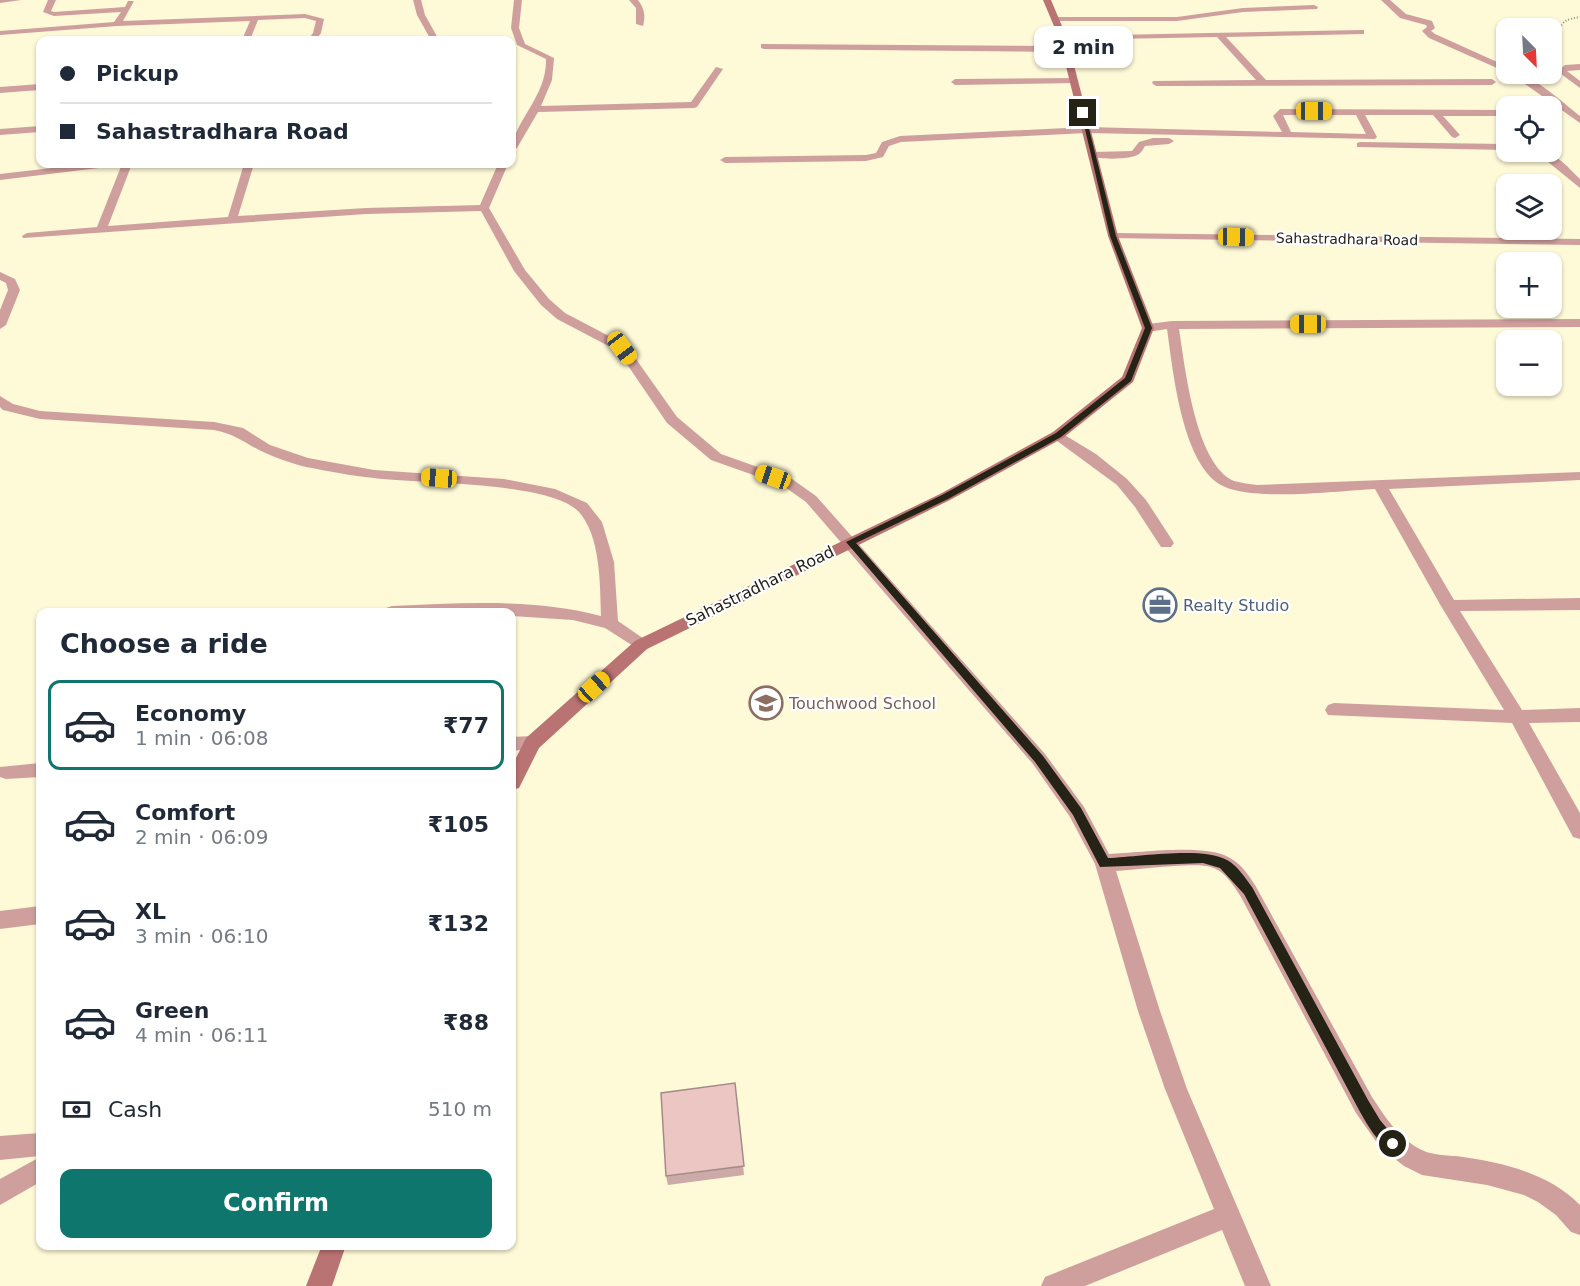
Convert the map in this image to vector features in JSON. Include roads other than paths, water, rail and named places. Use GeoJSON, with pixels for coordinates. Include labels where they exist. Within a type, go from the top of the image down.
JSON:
{"type":"FeatureCollection","features":[{"type":"Feature","properties":{"kind":"main road"},"geometry":{"type":"LineString","coordinates":[[1047,0],[1064,43],[1113,236],[1148,328]]}},
{"type":"Feature","properties":{"kind":"main road","name":"Sahastradhara Road"},"geometry":{"type":"LineString","coordinates":[[516,775],[532,743],[641,645],[945,497],[1058,435],[1128,379],[1148,328]]}},
{"type":"Feature","properties":{"kind":"main road"},"geometry":{"type":"LineString","coordinates":[[319,1286],[332,1250]]}},
{"type":"Feature","properties":{"kind":"street"},"geometry":{"type":"LineString","coordinates":[[0,2],[17,0]]}},
{"type":"Feature","properties":{"kind":"street"},"geometry":{"type":"LineString","coordinates":[[52,0],[47,12],[54,14],[127,9]]}},
{"type":"Feature","properties":{"kind":"street"},"geometry":{"type":"LineString","coordinates":[[117,24],[133,0]]}},
{"type":"Feature","properties":{"kind":"street"},"geometry":{"type":"LineString","coordinates":[[417,0],[421,15],[433,36]]}},
{"type":"Feature","properties":{"kind":"street"},"geometry":{"type":"LineString","coordinates":[[516,141],[534,109],[551,67],[549,58],[521,45],[514,28],[518,0]]}},
{"type":"Feature","properties":{"kind":"street"},"geometry":{"type":"LineString","coordinates":[[633,0],[639,5],[641,11],[640,24]]}},
{"type":"Feature","properties":{"kind":"street"},"geometry":{"type":"LineString","coordinates":[[1385,0],[1403,16],[1429,23],[1431,28],[1426,31],[1432,36],[1496,65]]}},
{"type":"Feature","properties":{"kind":"street"},"geometry":{"type":"LineString","coordinates":[[1055,19],[1177,19],[1249,10],[1314,7]]}},
{"type":"Feature","properties":{"kind":"street"},"geometry":{"type":"LineString","coordinates":[[0,33],[117,24],[314,17],[320,19],[315,36]]}},
{"type":"Feature","properties":{"kind":"street"},"geometry":{"type":"LineString","coordinates":[[248,36],[255,19]]}},
{"type":"Feature","properties":{"kind":"street"},"geometry":{"type":"LineString","coordinates":[[764,46],[1064,43],[1219,35],[1361,32]]}},
{"type":"Feature","properties":{"kind":"street"},"geometry":{"type":"LineString","coordinates":[[1219,35],[1264,83]]}},
{"type":"Feature","properties":{"kind":"street"},"geometry":{"type":"LineString","coordinates":[[1580,67],[1561,71],[1580,85]]}},
{"type":"Feature","properties":{"kind":"street"},"geometry":{"type":"LineString","coordinates":[[534,109],[694,105],[719,69]]}},
{"type":"Feature","properties":{"kind":"street"},"geometry":{"type":"LineString","coordinates":[[955,82],[1074,81]]}},
{"type":"Feature","properties":{"kind":"street"},"geometry":{"type":"LineString","coordinates":[[1156,83],[1492,82]]}},
{"type":"Feature","properties":{"kind":"street"},"geometry":{"type":"LineString","coordinates":[[1533,84],[1580,120]]}},
{"type":"Feature","properties":{"kind":"street"},"geometry":{"type":"LineString","coordinates":[[0,90],[36,87]]}},
{"type":"Feature","properties":{"kind":"street"},"geometry":{"type":"LineString","coordinates":[[1288,135],[1278,116],[1280,112],[1496,113]]}},
{"type":"Feature","properties":{"kind":"street"},"geometry":{"type":"LineString","coordinates":[[725,160],[866,158],[880,155],[885,144],[900,139],[1087,130],[1372,137],[1359,112]]}},
{"type":"Feature","properties":{"kind":"street"},"geometry":{"type":"LineString","coordinates":[[1436,113],[1455,135]]}},
{"type":"Feature","properties":{"kind":"street"},"geometry":{"type":"LineString","coordinates":[[0,132],[36,129]]}},
{"type":"Feature","properties":{"kind":"street"},"geometry":{"type":"LineString","coordinates":[[1093,155],[1136,153],[1142,144],[1154,141],[1496,147]]}},
{"type":"Feature","properties":{"kind":"street"},"geometry":{"type":"LineString","coordinates":[[1556,162],[1580,185]]}},
{"type":"Feature","properties":{"kind":"street"},"geometry":{"type":"LineString","coordinates":[[0,177],[74,168]]}},
{"type":"Feature","properties":{"kind":"street"},"geometry":{"type":"LineString","coordinates":[[101,230],[125,168]]}},
{"type":"Feature","properties":{"kind":"street"},"geometry":{"type":"LineString","coordinates":[[232,220],[248,168]]}},
{"type":"Feature","properties":{"kind":"street"},"geometry":{"type":"LineString","coordinates":[[484,208],[501,168]]}},
{"type":"Feature","properties":{"kind":"street"},"geometry":{"type":"LineString","coordinates":[[27,236],[366,211],[484,208]]}},
{"type":"Feature","properties":{"kind":"street"},"geometry":{"type":"LineString","coordinates":[[484,208],[520,271],[544,302],[561,316],[622,348],[672,420],[716,457],[787,482],[811,499],[1039,759],[1077,812],[1104,863],[1149,1011],[1176,1089],[1258,1286]]}},
{"type":"Feature","properties":{"kind":"street","name":"Sahastradhara Road"},"geometry":{"type":"LineString","coordinates":[[1113,236],[1580,242]]}},
{"type":"Feature","properties":{"kind":"street"},"geometry":{"type":"LineString","coordinates":[[0,275],[11,280],[14,290],[0,325]]}},
{"type":"Feature","properties":{"kind":"street"},"geometry":{"type":"LineString","coordinates":[[1148,328],[1172,325],[1580,322]]}},
{"type":"Feature","properties":{"kind":"street"},"geometry":{"type":"LineString","coordinates":[[1172,325],[1185,409],[1207,464],[1216,474],[1238,487],[1257,490],[1580,476]]}},
{"type":"Feature","properties":{"kind":"street"},"geometry":{"type":"LineString","coordinates":[[0,400],[8,407],[40,416],[213,426],[238,431],[265,448],[304,462],[374,474],[504,483],[550,492],[582,506],[595,522],[606,562],[610,624]]}},
{"type":"Feature","properties":{"kind":"street"},"geometry":{"type":"LineString","coordinates":[[1058,435],[1124,483],[1141,504],[1166,543]]}},
{"type":"Feature","properties":{"kind":"street"},"geometry":{"type":"LineString","coordinates":[[1380,485],[1449,606],[1517,717],[1580,831]]}},
{"type":"Feature","properties":{"kind":"street"},"geometry":{"type":"LineString","coordinates":[[1449,606],[1580,604]]}},
{"type":"Feature","properties":{"kind":"street"},"geometry":{"type":"LineString","coordinates":[[516,610],[573,614],[610,624],[641,645]]}},
{"type":"Feature","properties":{"kind":"street"},"geometry":{"type":"LineString","coordinates":[[1334,710],[1517,717],[1580,715]]}},
{"type":"Feature","properties":{"kind":"street"},"geometry":{"type":"LineString","coordinates":[[516,744],[532,743]]}},
{"type":"Feature","properties":{"kind":"street"},"geometry":{"type":"LineString","coordinates":[[6,772],[36,770]]}},
{"type":"Feature","properties":{"kind":"street"},"geometry":{"type":"LineString","coordinates":[[1104,863],[1203,858],[1224,864],[1248,891],[1375,1125],[1393,1144],[1410,1158],[1422,1164],[1516,1179],[1535,1185],[1556,1199],[1580,1222]]}},
{"type":"Feature","properties":{"kind":"street"},"geometry":{"type":"LineString","coordinates":[[0,920],[36,916]]}},
{"type":"Feature","properties":{"kind":"street"},"geometry":{"type":"LineString","coordinates":[[0,1148],[36,1145]]}},
{"type":"Feature","properties":{"kind":"street"},"geometry":{"type":"LineString","coordinates":[[0,1193],[36,1171]]}},
{"type":"Feature","properties":{"kind":"street"},"geometry":{"type":"LineString","coordinates":[[1054,1286],[1228,1215]]}},
{"type":"Feature","properties":{"kind":"place","name":"Realty Studio"},"geometry":{"type":"Point","coordinates":[1160,605]}},
{"type":"Feature","properties":{"kind":"place","name":"Touchwood School"},"geometry":{"type":"Point","coordinates":[766,703]}}]}
